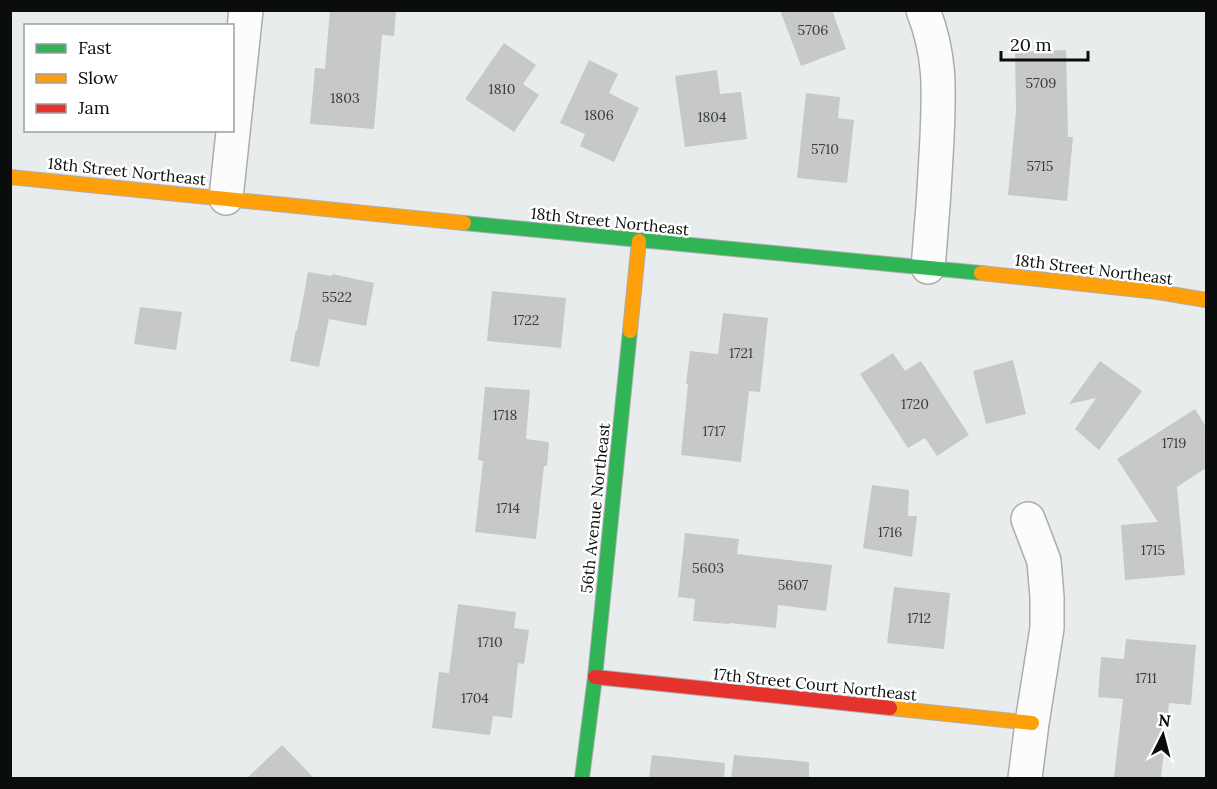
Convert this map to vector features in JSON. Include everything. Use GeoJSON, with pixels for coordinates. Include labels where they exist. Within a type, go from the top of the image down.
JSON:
{"type":"FeatureCollection","features":[{"type":"Feature","properties":{"kind":"street"},"geometry":{"type":"LineString","coordinates":[[234,123],[246,10]]}},
{"type":"Feature","properties":{"kind":"street"},"geometry":{"type":"LineString","coordinates":[[923,10],[930,29],[937,62],[939,94],[936,175],[928,267]]}},
{"type":"Feature","properties":{"kind":"street"},"geometry":{"type":"LineString","coordinates":[[226,198],[233,132]]}},
{"type":"Feature","properties":{"kind":"street","name":"18th Street Northeast"},"geometry":{"type":"LineString","coordinates":[[10,177],[639,241],[928,267],[1158,292],[1206,300]]}},
{"type":"Feature","properties":{"kind":"street","name":"56th Avenue Northeast"},"geometry":{"type":"LineString","coordinates":[[582,778],[595,677],[639,241]]}},
{"type":"Feature","properties":{"kind":"street"},"geometry":{"type":"LineString","coordinates":[[1025,778],[1047,628],[1044,561],[1028,519]]}},
{"type":"Feature","properties":{"kind":"street","name":"17th Street Court Northeast"},"geometry":{"type":"LineString","coordinates":[[595,677],[1032,723]]}},
{"type":"Feature","properties":{"kind":"building"},"geometry":{"type":"Polygon","coordinates":[[[330,10],[396,10],[394,36],[382,35],[374,129],[310,124],[315,68],[325,69],[330,10]]]}},
{"type":"Feature","properties":{"kind":"building"},"geometry":{"type":"Polygon","coordinates":[[[780,10],[832,10],[846,49],[801,66],[780,10]]]}},
{"type":"Feature","properties":{"kind":"building"},"geometry":{"type":"Polygon","coordinates":[[[504,43],[536,65],[523,84],[539,95],[514,132],[465,99],[504,43]]]}},
{"type":"Feature","properties":{"kind":"building"},"geometry":{"type":"Polygon","coordinates":[[[1066,50],[1068,137],[1073,137],[1067,201],[1008,195],[1016,111],[1015,52],[1066,50]]]}},
{"type":"Feature","properties":{"kind":"building"},"geometry":{"type":"Polygon","coordinates":[[[589,60],[618,74],[609,93],[639,108],[614,162],[580,146],[585,134],[560,123],[589,60]]]}},
{"type":"Feature","properties":{"kind":"building"},"geometry":{"type":"Polygon","coordinates":[[[717,70],[720,94],[741,92],[747,139],[685,147],[675,76],[717,70]]]}},
{"type":"Feature","properties":{"kind":"building"},"geometry":{"type":"Polygon","coordinates":[[[806,93],[840,97],[838,118],[854,120],[847,183],[797,178],[806,93]]]}},
{"type":"Feature","properties":{"kind":"building"},"geometry":{"type":"Polygon","coordinates":[[[308,272],[332,276],[332,274],[374,283],[366,326],[329,319],[319,367],[290,361],[308,272]]]}},
{"type":"Feature","properties":{"kind":"building"},"geometry":{"type":"Polygon","coordinates":[[[492,291],[566,298],[561,348],[487,341],[492,291]]]}},
{"type":"Feature","properties":{"kind":"building"},"geometry":{"type":"Polygon","coordinates":[[[140,307],[182,312],[176,350],[134,344],[140,307]]]}},
{"type":"Feature","properties":{"kind":"building"},"geometry":{"type":"Polygon","coordinates":[[[723,313],[768,318],[760,392],[749,391],[741,462],[681,455],[690,351],[718,354],[723,313]]]}},
{"type":"Feature","properties":{"kind":"building"},"geometry":{"type":"Polygon","coordinates":[[[893,353],[905,371],[921,361],[969,435],[937,456],[925,438],[908,448],[860,374],[893,353]]]}},
{"type":"Feature","properties":{"kind":"building"},"geometry":{"type":"Polygon","coordinates":[[[1013,360],[1026,414],[986,424],[973,371],[1013,360]]]}},
{"type":"Feature","properties":{"kind":"building"},"geometry":{"type":"Polygon","coordinates":[[[1100,361],[1142,391],[1099,450],[1075,429],[1096,398],[1069,404],[1100,361]]]}},
{"type":"Feature","properties":{"kind":"building"},"geometry":{"type":"Polygon","coordinates":[[[485,387],[530,390],[526,439],[549,442],[536,539],[475,532],[483,461],[478,460],[485,387]]]}},
{"type":"Feature","properties":{"kind":"building"},"geometry":{"type":"Polygon","coordinates":[[[1195,409],[1206,427],[1206,468],[1177,487],[1185,575],[1125,580],[1121,525],[1158,522],[1117,459],[1195,409]]]}},
{"type":"Feature","properties":{"kind":"building"},"geometry":{"type":"Polygon","coordinates":[[[872,485],[909,490],[908,516],[917,516],[912,557],[863,548],[872,485]]]}},
{"type":"Feature","properties":{"kind":"building"},"geometry":{"type":"Polygon","coordinates":[[[685,533],[739,539],[737,554],[832,565],[826,611],[778,605],[776,628],[693,621],[695,599],[678,597],[685,533]]]}},
{"type":"Feature","properties":{"kind":"building"},"geometry":{"type":"Polygon","coordinates":[[[894,587],[950,593],[944,649],[887,643],[894,587]]]}},
{"type":"Feature","properties":{"kind":"building"},"geometry":{"type":"Polygon","coordinates":[[[458,604],[516,612],[514,628],[529,630],[524,664],[518,663],[512,718],[493,716],[490,735],[432,728],[439,672],[449,673],[458,604]]]}},
{"type":"Feature","properties":{"kind":"building"},"geometry":{"type":"Polygon","coordinates":[[[1126,639],[1196,645],[1191,705],[1169,703],[1161,778],[1114,778],[1123,699],[1098,697],[1101,657],[1124,659],[1126,639]]]}},
{"type":"Feature","properties":{"kind":"building"},"geometry":{"type":"Polygon","coordinates":[[[282,745],[314,778],[247,778],[282,745]]]}},
{"type":"Feature","properties":{"kind":"building"},"geometry":{"type":"Polygon","coordinates":[[[652,755],[725,763],[724,778],[649,778],[652,755]]]}},
{"type":"Feature","properties":{"kind":"building"},"geometry":{"type":"Polygon","coordinates":[[[734,755],[809,762],[809,778],[731,778],[734,755]]]}},
{"type":"Feature","properties":{"kind":"traffic: fast"},"geometry":{"type":"LineString","coordinates":[[464,223],[981,273]]}},
{"type":"Feature","properties":{"kind":"traffic: fast"},"geometry":{"type":"LineString","coordinates":[[582,778],[595,677],[630,331]]}},
{"type":"Feature","properties":{"kind":"traffic: slow"},"geometry":{"type":"LineString","coordinates":[[10,177],[464,223]]}},
{"type":"Feature","properties":{"kind":"traffic: slow"},"geometry":{"type":"LineString","coordinates":[[630,331],[639,241]]}},
{"type":"Feature","properties":{"kind":"traffic: slow"},"geometry":{"type":"LineString","coordinates":[[981,273],[1158,292],[1206,300]]}},
{"type":"Feature","properties":{"kind":"traffic: slow"},"geometry":{"type":"LineString","coordinates":[[890,708],[1032,723]]}},
{"type":"Feature","properties":{"kind":"traffic: jam"},"geometry":{"type":"LineString","coordinates":[[595,677],[890,708]]}}]}
